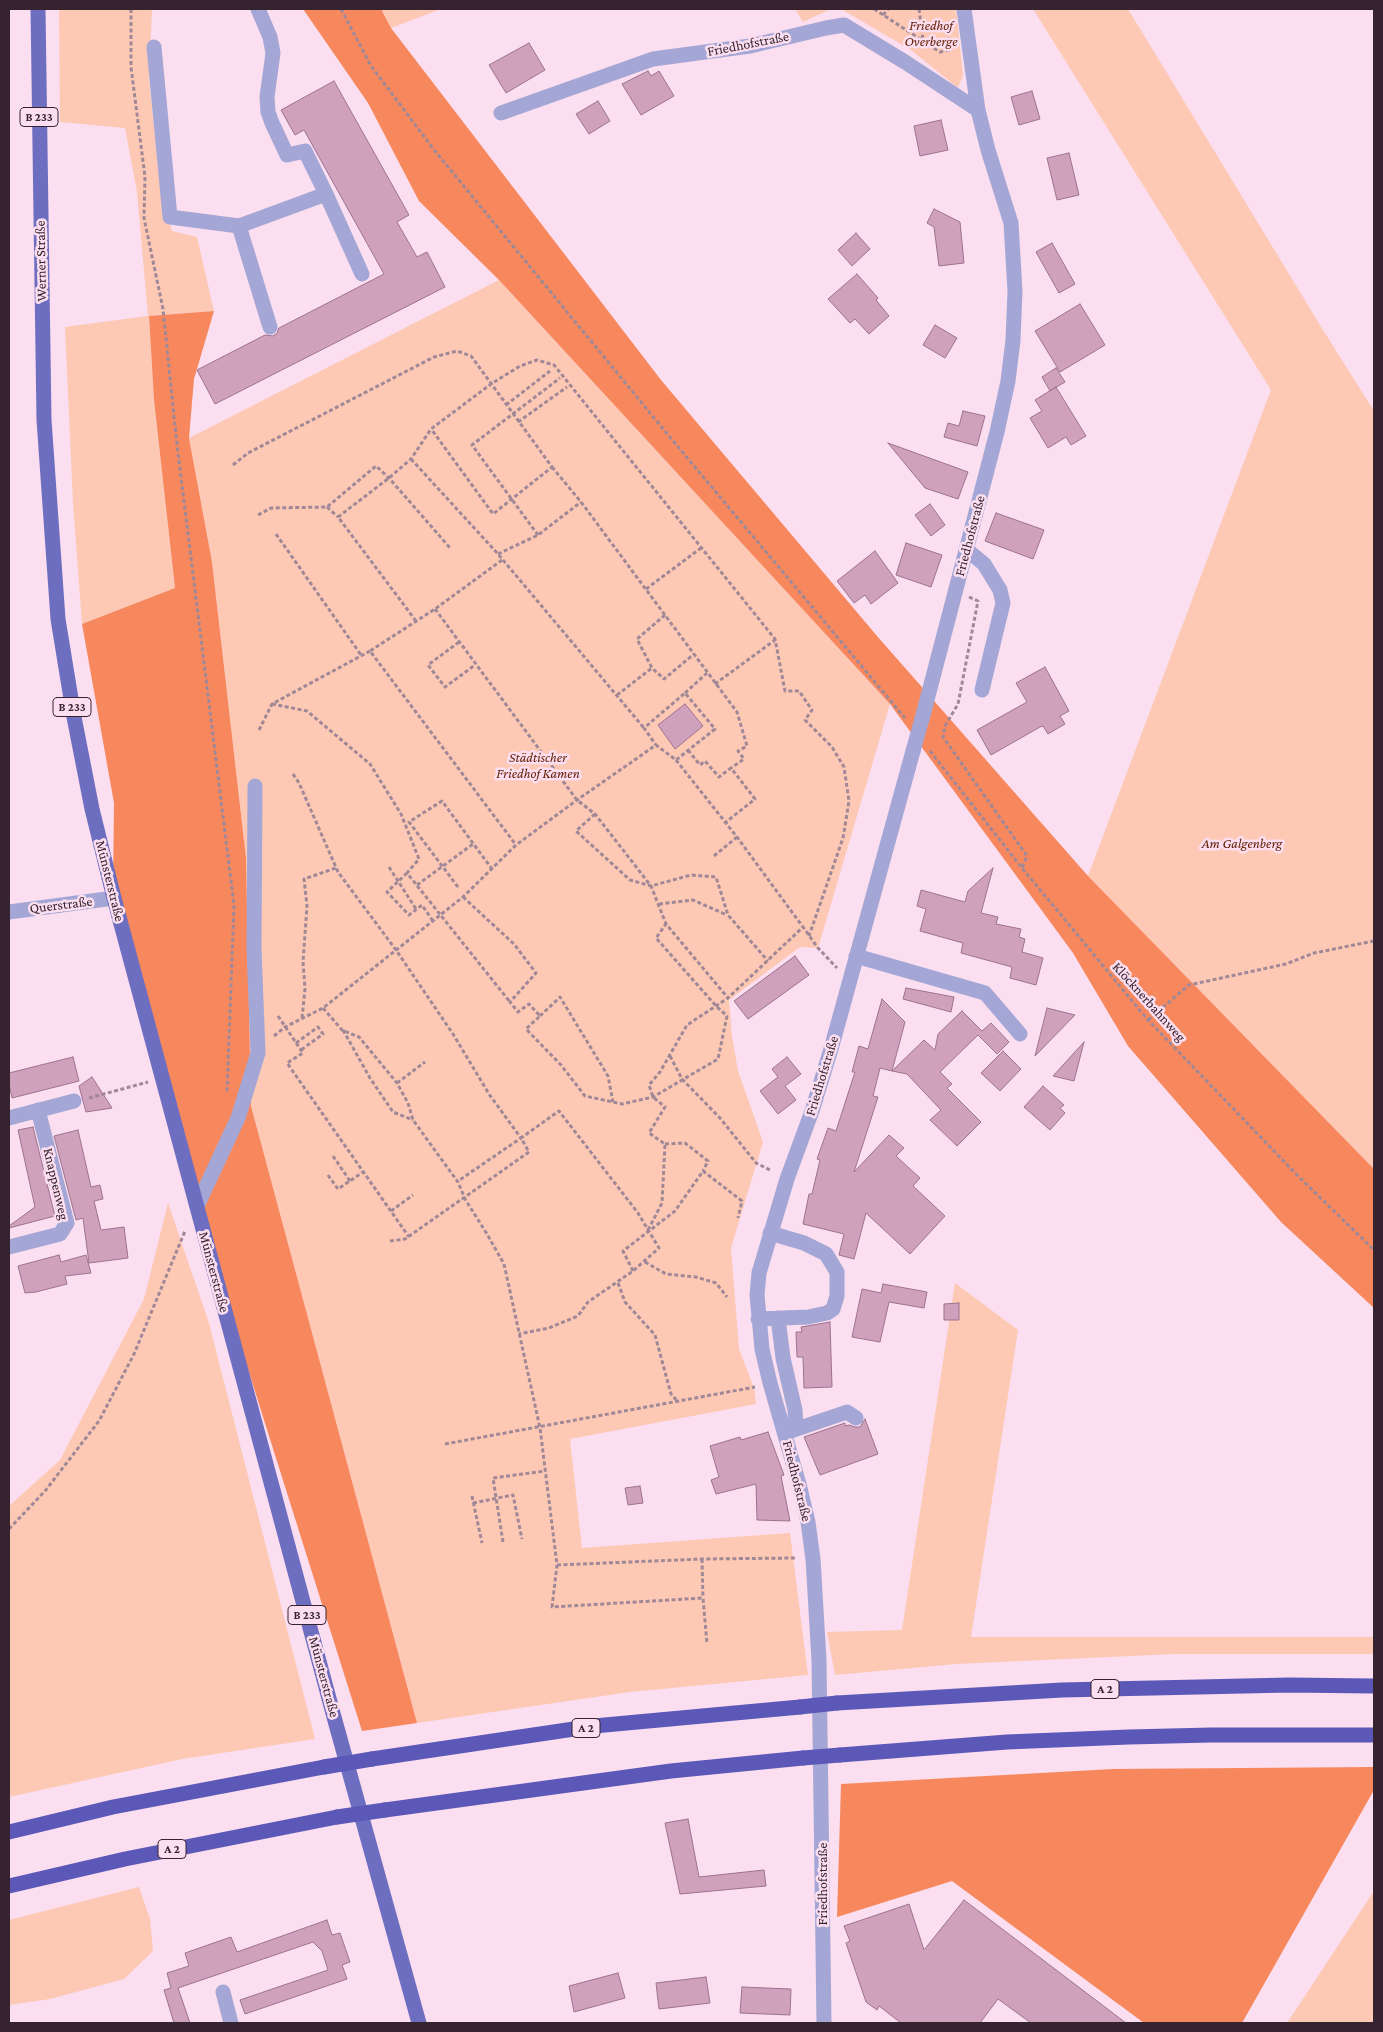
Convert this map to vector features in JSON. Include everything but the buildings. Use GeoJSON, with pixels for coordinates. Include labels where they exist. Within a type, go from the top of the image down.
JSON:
{"type":"FeatureCollection","features":[{"type":"Feature","properties":{"kind":"highway","name":"A 2"},"geometry":{"type":"LineString","coordinates":[[9,1832],[113,1807],[324,1767],[594,1726],[837,1704],[1062,1690],[1288,1685],[1374,1686]]}},
{"type":"Feature","properties":{"kind":"highway","name":"A 2"},"geometry":{"type":"LineString","coordinates":[[9,1886],[125,1859],[337,1817],[671,1771],[803,1758],[1007,1742],[1129,1737],[1374,1735]]}},
{"type":"Feature","properties":{"kind":"main road","name":"Werner Straße"},"geometry":{"type":"LineString","coordinates":[[38,9],[44,420],[50,512]]}},
{"type":"Feature","properties":{"kind":"main road","name":"Münsterstraße"},"geometry":{"type":"LineString","coordinates":[[50,512],[58,619],[74,718],[92,809],[114,898],[334,1717],[419,2023]]}},
{"type":"Feature","properties":{"kind":"street"},"geometry":{"type":"LineString","coordinates":[[258,9],[270,37],[273,53],[267,97],[268,112],[272,123],[287,155],[305,151],[362,274]]}},
{"type":"Feature","properties":{"kind":"street","name":"Friedhofstraße"},"geometry":{"type":"LineString","coordinates":[[824,2023],[819,1660],[813,1559],[808,1522],[790,1431],[770,1384],[762,1349],[757,1295],[759,1272],[770,1233],[787,1179],[812,1111],[922,719],[997,432],[1008,381],[1013,340],[1015,291],[1011,222],[988,150],[978,110],[964,9]]}},
{"type":"Feature","properties":{"kind":"street","name":"Friedhofstraße"},"geometry":{"type":"LineString","coordinates":[[501,113],[653,59],[750,46],[826,28],[844,26],[905,62],[978,110]]}},
{"type":"Feature","properties":{"kind":"street"},"geometry":{"type":"LineString","coordinates":[[154,47],[170,217],[239,226],[326,194]]}},
{"type":"Feature","properties":{"kind":"street"},"geometry":{"type":"LineString","coordinates":[[239,226],[270,327]]}},
{"type":"Feature","properties":{"kind":"street"},"geometry":{"type":"LineString","coordinates":[[966,550],[984,564],[1000,590],[1003,603],[982,690]]}},
{"type":"Feature","properties":{"kind":"street"},"geometry":{"type":"LineString","coordinates":[[197,1206],[238,1118],[258,1053],[254,948],[256,786]]}},
{"type":"Feature","properties":{"kind":"street","name":"Querstraße"},"geometry":{"type":"LineString","coordinates":[[9,912],[114,898]]}},
{"type":"Feature","properties":{"kind":"street"},"geometry":{"type":"LineString","coordinates":[[856,956],[985,993],[1020,1034]]}},
{"type":"Feature","properties":{"kind":"street"},"geometry":{"type":"LineString","coordinates":[[9,1118],[74,1102]]}},
{"type":"Feature","properties":{"kind":"street","name":"Knappenweg"},"geometry":{"type":"LineString","coordinates":[[9,1247],[60,1234],[67,1223],[38,1110]]}},
{"type":"Feature","properties":{"kind":"street"},"geometry":{"type":"LineString","coordinates":[[758,1320],[808,1317],[827,1313],[833,1309],[838,1283],[837,1272],[826,1254],[804,1243],[770,1233]]}},
{"type":"Feature","properties":{"kind":"street"},"geometry":{"type":"LineString","coordinates":[[778,1318],[783,1358],[795,1410],[790,1431]]}},
{"type":"Feature","properties":{"kind":"street"},"geometry":{"type":"LineString","coordinates":[[790,1431],[847,1412],[856,1418]]}},
{"type":"Feature","properties":{"kind":"street"},"geometry":{"type":"LineString","coordinates":[[222,1992],[231,2023]]}},
{"type":"Feature","properties":{"kind":"path"},"geometry":{"type":"LineString","coordinates":[[131,9],[131,67],[145,177],[144,218],[163,309],[176,445],[234,905],[227,1097]]}},
{"type":"Feature","properties":{"kind":"path"},"geometry":{"type":"LineString","coordinates":[[341,9],[371,66],[435,151],[906,719]]}},
{"type":"Feature","properties":{"kind":"path"},"geometry":{"type":"LineString","coordinates":[[874,9],[940,52],[950,50],[948,26]]}},
{"type":"Feature","properties":{"kind":"path"},"geometry":{"type":"LineString","coordinates":[[883,15],[888,9]]}},
{"type":"Feature","properties":{"kind":"path"},"geometry":{"type":"LineString","coordinates":[[919,9],[923,41]]}},
{"type":"Feature","properties":{"kind":"path"},"geometry":{"type":"LineString","coordinates":[[233,465],[248,453],[434,357],[457,351],[471,356],[552,468],[581,502],[737,712],[746,746],[738,751],[744,759],[719,777],[705,761],[700,765],[688,750]]}},
{"type":"Feature","properties":{"kind":"path"},"geometry":{"type":"LineString","coordinates":[[338,517],[411,459],[432,429],[491,384],[520,366],[537,360],[554,365],[775,640],[785,692],[799,691],[812,710],[805,720],[832,747],[844,767],[849,801],[841,845],[809,936]]}},
{"type":"Feature","properties":{"kind":"path"},"geometry":{"type":"LineString","coordinates":[[506,405],[550,372]]}},
{"type":"Feature","properties":{"kind":"path"},"geometry":{"type":"LineString","coordinates":[[538,535],[472,445],[560,378]]}},
{"type":"Feature","properties":{"kind":"path"},"geometry":{"type":"LineString","coordinates":[[518,422],[567,387]]}},
{"type":"Feature","properties":{"kind":"path"},"geometry":{"type":"LineString","coordinates":[[432,429],[493,514],[552,468]]}},
{"type":"Feature","properties":{"kind":"path"},"geometry":{"type":"LineString","coordinates":[[411,459],[498,554],[617,695],[656,745],[676,760],[737,837],[818,948],[849,980]]}},
{"type":"Feature","properties":{"kind":"path"},"geometry":{"type":"LineString","coordinates":[[258,515],[271,508],[328,507],[376,466],[389,478],[451,549]]}},
{"type":"Feature","properties":{"kind":"path"},"geometry":{"type":"LineString","coordinates":[[498,554],[538,535],[581,502]]}},
{"type":"Feature","properties":{"kind":"path"},"geometry":{"type":"LineString","coordinates":[[328,507],[338,517],[416,621]]}},
{"type":"Feature","properties":{"kind":"path"},"geometry":{"type":"LineString","coordinates":[[276,534],[361,655]]}},
{"type":"Feature","properties":{"kind":"path"},"geometry":{"type":"LineString","coordinates":[[646,589],[701,548]]}},
{"type":"Feature","properties":{"kind":"path"},"geometry":{"type":"LineString","coordinates":[[259,730],[272,704],[370,651],[435,609],[502,560]]}},
{"type":"Feature","properties":{"kind":"path"},"geometry":{"type":"LineString","coordinates":[[956,590],[978,600],[958,704],[945,726],[944,737],[1026,856],[1022,868]]}},
{"type":"Feature","properties":{"kind":"path"},"geometry":{"type":"LineString","coordinates":[[435,609],[577,800],[595,814],[652,886],[666,924],[728,998]]}},
{"type":"Feature","properties":{"kind":"path"},"geometry":{"type":"LineString","coordinates":[[666,615],[637,639],[652,668],[664,679],[694,654]]}},
{"type":"Feature","properties":{"kind":"path"},"geometry":{"type":"LineString","coordinates":[[715,684],[775,640]]}},
{"type":"Feature","properties":{"kind":"path"},"geometry":{"type":"LineString","coordinates":[[459,642],[428,664],[445,687],[475,665]]}},
{"type":"Feature","properties":{"kind":"path"},"geometry":{"type":"LineString","coordinates":[[370,651],[516,845]]}},
{"type":"Feature","properties":{"kind":"path"},"geometry":{"type":"LineString","coordinates":[[617,695],[652,668]]}},
{"type":"Feature","properties":{"kind":"path"},"geometry":{"type":"LineString","coordinates":[[644,728],[707,673]]}},
{"type":"Feature","properties":{"kind":"path"},"geometry":{"type":"LineString","coordinates":[[676,760],[715,729],[685,693]]}},
{"type":"Feature","properties":{"kind":"path"},"geometry":{"type":"LineString","coordinates":[[272,704],[307,711],[370,764],[401,814],[419,859],[387,892],[409,915],[422,905],[433,921]]}},
{"type":"Feature","properties":{"kind":"path"},"geometry":{"type":"LineString","coordinates":[[258,1053],[269,1039],[286,1027],[323,1008],[463,897],[516,845],[656,745]]}},
{"type":"Feature","properties":{"kind":"path","name":"Klöcknerbahnweg"},"geometry":{"type":"LineString","coordinates":[[929,750],[1022,868],[1148,1020],[1298,1176],[1374,1250]]}},
{"type":"Feature","properties":{"kind":"path"},"geometry":{"type":"LineString","coordinates":[[726,823],[755,798],[731,768]]}},
{"type":"Feature","properties":{"kind":"path"},"geometry":{"type":"LineString","coordinates":[[293,774],[300,783],[336,868],[396,950],[453,1034],[490,1094],[521,1138],[528,1152],[465,1199],[409,1237],[399,1241],[390,1241]]}},
{"type":"Feature","properties":{"kind":"path"},"geometry":{"type":"LineString","coordinates":[[458,887],[409,822],[442,801],[492,869]]}},
{"type":"Feature","properties":{"kind":"path"},"geometry":{"type":"LineString","coordinates":[[595,814],[576,831],[630,880],[652,886],[690,875],[716,877],[728,915],[768,961]]}},
{"type":"Feature","properties":{"kind":"path"},"geometry":{"type":"LineString","coordinates":[[714,856],[737,837]]}},
{"type":"Feature","properties":{"kind":"path"},"geometry":{"type":"LineString","coordinates":[[417,885],[474,844]]}},
{"type":"Feature","properties":{"kind":"path"},"geometry":{"type":"LineString","coordinates":[[389,867],[416,909]]}},
{"type":"Feature","properties":{"kind":"path"},"geometry":{"type":"LineString","coordinates":[[302,1019],[305,989],[303,962],[307,906],[304,879],[336,868]]}},
{"type":"Feature","properties":{"kind":"path"},"geometry":{"type":"LineString","coordinates":[[407,873],[518,1012],[528,1004],[540,1016]]}},
{"type":"Feature","properties":{"kind":"path"},"geometry":{"type":"LineString","coordinates":[[463,897],[514,944],[536,973],[510,1002]]}},
{"type":"Feature","properties":{"kind":"path"},"geometry":{"type":"LineString","coordinates":[[659,904],[693,900],[728,915]]}},
{"type":"Feature","properties":{"kind":"path"},"geometry":{"type":"LineString","coordinates":[[613,1102],[608,1076],[560,997],[526,1029],[561,1065],[585,1096],[622,1104],[653,1097],[718,1059],[727,1016],[656,938],[666,924]]}},
{"type":"Feature","properties":{"kind":"path"},"geometry":{"type":"LineString","coordinates":[[633,1271],[623,1251],[675,1211],[708,1161],[685,1143],[665,1144],[649,1133],[665,1107],[653,1097],[649,1085],[660,1072],[687,1025],[728,998],[803,927]]}},
{"type":"Feature","properties":{"kind":"path"},"geometry":{"type":"LineString","coordinates":[[1148,1020],[1188,984],[1286,964],[1314,952],[1374,940]]}},
{"type":"Feature","properties":{"kind":"path"},"geometry":{"type":"LineString","coordinates":[[323,1008],[342,1030],[370,1078],[393,1112],[413,1120]]}},
{"type":"Feature","properties":{"kind":"path"},"geometry":{"type":"LineString","coordinates":[[278,1016],[303,1053],[287,1063],[409,1237]]}},
{"type":"Feature","properties":{"kind":"path"},"geometry":{"type":"LineString","coordinates":[[296,1042],[318,1027],[323,1034],[301,1050]]}},
{"type":"Feature","properties":{"kind":"path"},"geometry":{"type":"LineString","coordinates":[[342,1030],[359,1037],[397,1083],[408,1103],[413,1120],[458,1182],[465,1199],[504,1264],[540,1428],[556,1565],[552,1607],[703,1598]]}},
{"type":"Feature","properties":{"kind":"path"},"geometry":{"type":"LineString","coordinates":[[669,1055],[682,1079],[720,1118],[756,1163],[787,1179]]}},
{"type":"Feature","properties":{"kind":"path"},"geometry":{"type":"LineString","coordinates":[[397,1083],[424,1062]]}},
{"type":"Feature","properties":{"kind":"path"},"geometry":{"type":"LineString","coordinates":[[74,1102],[128,1087]]}},
{"type":"Feature","properties":{"kind":"path"},"geometry":{"type":"LineString","coordinates":[[458,1182],[559,1111],[638,1213],[659,1248],[645,1262],[618,1283],[588,1302],[578,1316],[549,1328],[519,1334]]}},
{"type":"Feature","properties":{"kind":"path"},"geometry":{"type":"LineString","coordinates":[[648,1230],[662,1203],[665,1144]]}},
{"type":"Feature","properties":{"kind":"path"},"geometry":{"type":"LineString","coordinates":[[333,1156],[350,1181]]}},
{"type":"Feature","properties":{"kind":"path"},"geometry":{"type":"LineString","coordinates":[[703,1171],[742,1201],[738,1218]]}},
{"type":"Feature","properties":{"kind":"path"},"geometry":{"type":"LineString","coordinates":[[328,1175],[338,1189],[363,1172]]}},
{"type":"Feature","properties":{"kind":"path"},"geometry":{"type":"LineString","coordinates":[[391,1211],[412,1195]]}},
{"type":"Feature","properties":{"kind":"path"},"geometry":{"type":"LineString","coordinates":[[9,1529],[45,1491],[99,1421],[134,1354],[197,1206]]}},
{"type":"Feature","properties":{"kind":"path"},"geometry":{"type":"LineString","coordinates":[[645,1262],[666,1274],[696,1277],[716,1283],[727,1297]]}},
{"type":"Feature","properties":{"kind":"path"},"geometry":{"type":"LineString","coordinates":[[618,1283],[625,1302],[655,1335],[671,1394],[678,1402]]}},
{"type":"Feature","properties":{"kind":"path"},"geometry":{"type":"LineString","coordinates":[[445,1444],[540,1428],[770,1384]]}},
{"type":"Feature","properties":{"kind":"path"},"geometry":{"type":"LineString","coordinates":[[503,1542],[493,1478],[545,1471]]}},
{"type":"Feature","properties":{"kind":"path"},"geometry":{"type":"LineString","coordinates":[[474,1503],[513,1495],[522,1539]]}},
{"type":"Feature","properties":{"kind":"path"},"geometry":{"type":"LineString","coordinates":[[472,1496],[482,1543]]}},
{"type":"Feature","properties":{"kind":"path"},"geometry":{"type":"LineString","coordinates":[[556,1565],[702,1559],[813,1559]]}},
{"type":"Feature","properties":{"kind":"path"},"geometry":{"type":"LineString","coordinates":[[702,1559],[703,1598],[708,1644]]}},
{"type":"Feature","properties":{"kind":"green space"},"geometry":{"type":"Polygon","coordinates":[[[59,9],[152,9],[149,79],[160,186],[172,231],[197,237],[214,311],[149,316],[154,400],[175,588],[82,624],[73,503],[65,327],[148,316],[137,192],[125,128],[60,122],[59,9]]]}},
{"type":"Feature","properties":{"kind":"green space"},"geometry":{"type":"Polygon","coordinates":[[[381,9],[441,9],[391,28],[381,9]]]}},
{"type":"Feature","properties":{"kind":"green space"},"geometry":{"type":"Polygon","coordinates":[[[795,9],[831,9],[803,22],[795,9]]]}},
{"type":"Feature","properties":{"kind":"green space","name":"Friedhof Overberge"},"geometry":{"type":"Polygon","coordinates":[[[841,9],[956,9],[963,75],[958,88],[911,50],[841,9]]]}},
{"type":"Feature","properties":{"kind":"green space","name":"Am Galgenberg"},"geometry":{"type":"Polygon","coordinates":[[[1033,9],[1128,9],[1374,411],[1374,1169],[1088,876],[1271,390],[1033,9]]]}},
{"type":"Feature","properties":{"kind":"green space","name":"Städtischer Friedhof Kamen"},"geometry":{"type":"Polygon","coordinates":[[[499,280],[890,704],[818,948],[800,947],[729,1000],[732,1036],[738,1071],[763,1142],[731,1248],[739,1349],[754,1388],[756,1404],[570,1439],[582,1548],[790,1533],[808,1675],[630,1692],[417,1723],[251,1106],[246,858],[212,562],[189,438],[499,280]]]}},
{"type":"Feature","properties":{"kind":"green space"},"geometry":{"type":"Polygon","coordinates":[[[168,1203],[209,1323],[315,1739],[182,1759],[9,1797],[9,1506],[60,1460],[144,1299],[168,1203]]]}},
{"type":"Feature","properties":{"kind":"green space"},"geometry":{"type":"Polygon","coordinates":[[[955,1283],[1018,1330],[971,1637],[1374,1637],[1374,1654],[1175,1654],[956,1664],[835,1675],[827,1632],[902,1630],[955,1283]]]}},
{"type":"Feature","properties":{"kind":"green space"},"geometry":{"type":"Polygon","coordinates":[[[139,1887],[150,1919],[153,1951],[124,1979],[50,1999],[9,2005],[9,1920],[139,1887]]]}},
{"type":"Feature","properties":{"kind":"green space"},"geometry":{"type":"Polygon","coordinates":[[[1374,1891],[1374,2023],[1287,2023],[1374,1891]]]}},
{"type":"Feature","properties":{"kind":"shaded area"},"geometry":{"type":"Polygon","coordinates":[[[303,9],[381,9],[391,28],[661,380],[877,636],[1088,876],[1374,1169],[1374,1308],[1281,1222],[1128,1046],[1073,953],[890,704],[499,280],[419,201],[368,103],[303,9]]]}},
{"type":"Feature","properties":{"kind":"shaded area"},"geometry":{"type":"Polygon","coordinates":[[[214,311],[194,379],[189,438],[212,562],[246,858],[251,1106],[417,1723],[362,1731],[230,1312],[113,888],[114,803],[82,624],[175,588],[154,400],[149,316],[214,311]]]}},
{"type":"Feature","properties":{"kind":"shaded area"},"geometry":{"type":"Polygon","coordinates":[[[1374,1767],[1374,1790],[1242,2023],[1144,2023],[952,1881],[837,1917],[841,1784],[1113,1769],[1374,1767]]]}}]}
